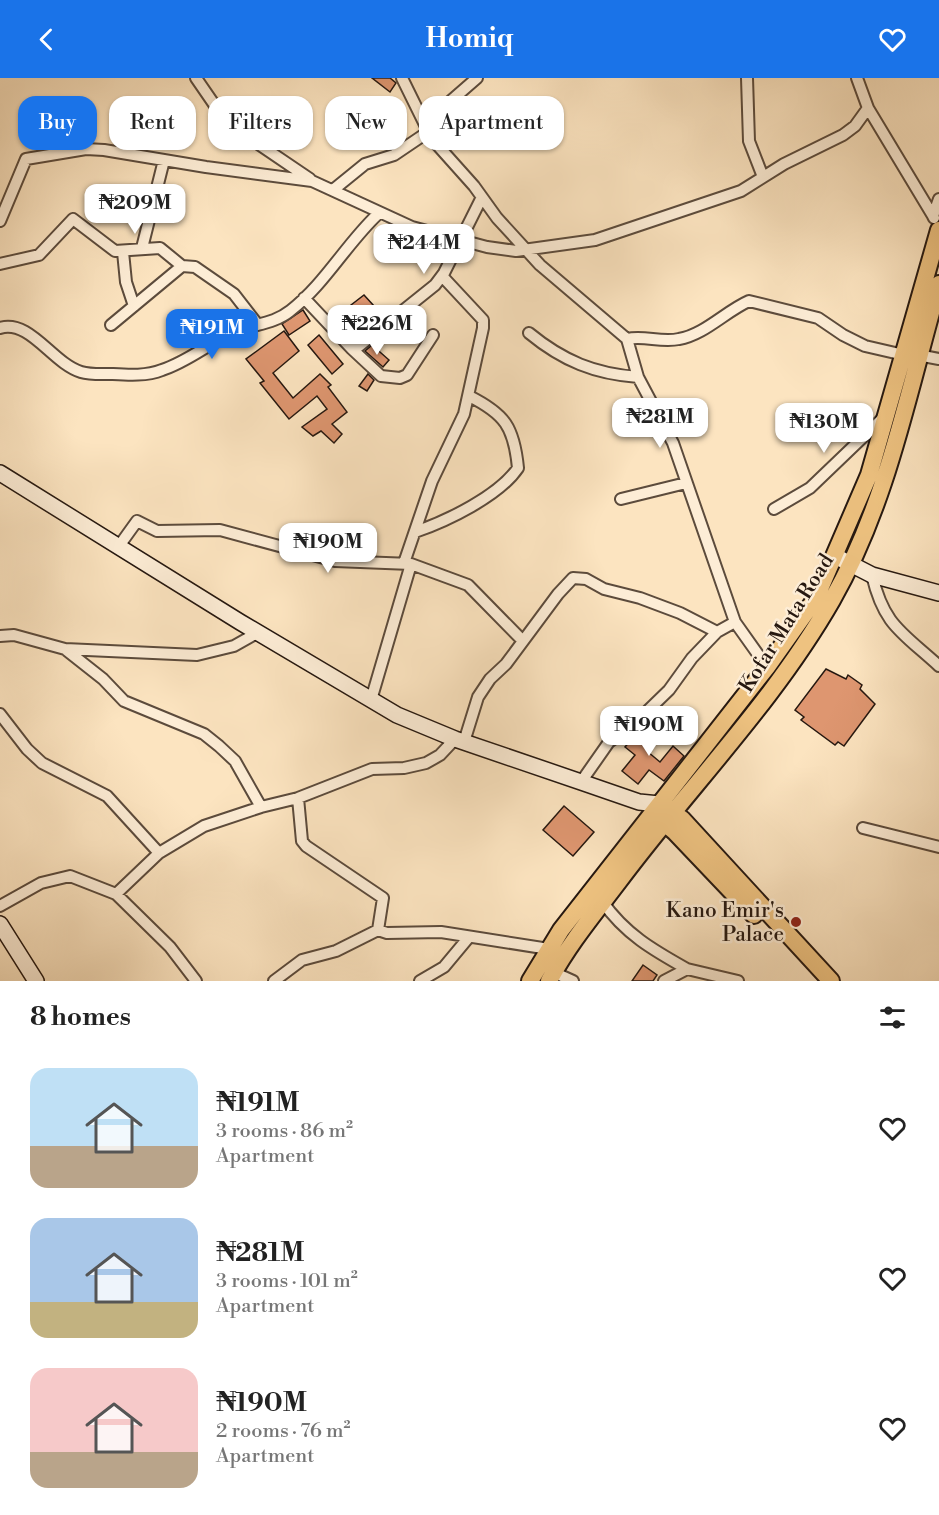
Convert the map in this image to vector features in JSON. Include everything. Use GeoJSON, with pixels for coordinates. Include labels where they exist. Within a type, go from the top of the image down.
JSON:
{"type":"FeatureCollection","features":[{"type":"Feature","properties":{"kind":"main road","name":"Kofar Mata Road"},"geometry":{"type":"LineString","coordinates":[[662,813],[740,733],[779,681],[832,600],[851,564],[893,457],[937,224]]}},
{"type":"Feature","properties":{"kind":"main road","name":"Kofar Mata Road"},"geometry":{"type":"LineString","coordinates":[[662,813],[816,598],[869,475],[886,416],[938,293]]}},
{"type":"Feature","properties":{"kind":"main road"},"geometry":{"type":"LineString","coordinates":[[0,473],[257,633],[397,715],[460,741],[639,802],[662,813],[831,981]]}},
{"type":"Feature","properties":{"kind":"main road"},"geometry":{"type":"LineString","coordinates":[[834,556],[872,575],[939,593]]}},
{"type":"Feature","properties":{"kind":"main road"},"geometry":{"type":"LineString","coordinates":[[551,977],[662,813]]}},
{"type":"Feature","properties":{"kind":"main road"},"geometry":{"type":"LineString","coordinates":[[530,981],[588,894],[662,813]]}},
{"type":"Feature","properties":{"kind":"main road"},"geometry":{"type":"LineString","coordinates":[[662,813],[675,832],[816,981]]}},
{"type":"Feature","properties":{"kind":"main road"},"geometry":{"type":"LineString","coordinates":[[0,924],[30,979]]}},
{"type":"Feature","properties":{"kind":"street"},"geometry":{"type":"LineString","coordinates":[[196,78],[218,110],[251,139],[312,181],[378,214],[412,227],[459,241],[516,251],[595,240],[741,191],[843,135],[855,126],[868,108]]}},
{"type":"Feature","properties":{"kind":"street"},"geometry":{"type":"LineString","coordinates":[[402,78],[419,110]]}},
{"type":"Feature","properties":{"kind":"street"},"geometry":{"type":"LineString","coordinates":[[456,96],[477,78]]}},
{"type":"Feature","properties":{"kind":"street"},"geometry":{"type":"LineString","coordinates":[[747,78],[749,141],[763,177]]}},
{"type":"Feature","properties":{"kind":"street"},"geometry":{"type":"LineString","coordinates":[[857,78],[868,108],[937,224]]}},
{"type":"Feature","properties":{"kind":"street"},"geometry":{"type":"LineString","coordinates":[[333,190],[365,165],[394,155],[419,138]]}},
{"type":"Feature","properties":{"kind":"street"},"geometry":{"type":"LineString","coordinates":[[0,221],[10,192],[29,157],[42,157],[86,149],[120,151],[165,160],[312,181]]}},
{"type":"Feature","properties":{"kind":"street"},"geometry":{"type":"LineString","coordinates":[[443,150],[540,265],[627,339],[638,377],[673,443],[735,622],[767,667]]}},
{"type":"Feature","properties":{"kind":"street"},"geometry":{"type":"LineString","coordinates":[[142,248],[165,160]]}},
{"type":"Feature","properties":{"kind":"street"},"geometry":{"type":"LineString","coordinates":[[354,350],[435,285],[442,276],[482,197]]}},
{"type":"Feature","properties":{"kind":"street"},"geometry":{"type":"LineString","coordinates":[[937,224],[939,199]]}},
{"type":"Feature","properties":{"kind":"street"},"geometry":{"type":"LineString","coordinates":[[0,328],[9,327],[25,331],[51,354],[82,372],[138,375],[162,370],[221,337],[289,312],[329,273],[357,233],[378,214]]}},
{"type":"Feature","properties":{"kind":"street"},"geometry":{"type":"LineString","coordinates":[[0,264],[39,255],[73,219],[115,251],[160,248],[182,267]]}},
{"type":"Feature","properties":{"kind":"street"},"geometry":{"type":"LineString","coordinates":[[123,252],[126,282],[134,306]]}},
{"type":"Feature","properties":{"kind":"street"},"geometry":{"type":"LineString","coordinates":[[111,325],[182,267],[195,267],[234,294],[258,325]]}},
{"type":"Feature","properties":{"kind":"street"},"geometry":{"type":"LineString","coordinates":[[371,700],[415,532],[432,481],[464,414],[484,324],[442,276]]}},
{"type":"Feature","properties":{"kind":"street"},"geometry":{"type":"LineString","coordinates":[[304,298],[381,376],[400,378],[407,375],[433,335]]}},
{"type":"Feature","properties":{"kind":"street"},"geometry":{"type":"LineString","coordinates":[[627,339],[638,336],[664,341],[691,336],[749,301],[818,318],[843,336],[866,346],[939,359]]}},
{"type":"Feature","properties":{"kind":"street"},"geometry":{"type":"LineString","coordinates":[[530,333],[564,357],[589,369],[609,375],[638,377]]}},
{"type":"Feature","properties":{"kind":"street"},"geometry":{"type":"LineString","coordinates":[[415,532],[437,525],[498,489],[518,468],[516,452],[505,421],[494,408],[469,396]]}},
{"type":"Feature","properties":{"kind":"street"},"geometry":{"type":"LineString","coordinates":[[774,509],[810,488],[886,416]]}},
{"type":"Feature","properties":{"kind":"street"},"geometry":{"type":"LineString","coordinates":[[621,499],[686,483]]}},
{"type":"Feature","properties":{"kind":"street"},"geometry":{"type":"LineString","coordinates":[[119,546],[136,521],[157,531],[220,530],[335,561],[408,564],[468,585],[522,640]]}},
{"type":"Feature","properties":{"kind":"street"},"geometry":{"type":"LineString","coordinates":[[872,575],[878,599],[890,621],[939,666]]}},
{"type":"Feature","properties":{"kind":"street"},"geometry":{"type":"LineString","coordinates":[[116,894],[159,853],[204,826],[261,807],[298,798],[372,769],[404,768],[426,763],[440,755],[460,741],[478,697],[558,594],[578,577],[604,589],[680,613],[717,632]]}},
{"type":"Feature","properties":{"kind":"street"},"geometry":{"type":"LineString","coordinates":[[581,782],[609,742],[633,725],[669,690],[692,658],[717,632],[735,622]]}},
{"type":"Feature","properties":{"kind":"street"},"geometry":{"type":"LineString","coordinates":[[0,636],[14,635],[65,649],[197,655],[234,646],[257,633]]}},
{"type":"Feature","properties":{"kind":"street"},"geometry":{"type":"LineString","coordinates":[[65,649],[103,679],[124,701],[204,734],[219,746],[235,761],[261,807]]}},
{"type":"Feature","properties":{"kind":"street"},"geometry":{"type":"LineString","coordinates":[[0,714],[27,749],[42,763],[107,796],[159,853]]}},
{"type":"Feature","properties":{"kind":"street"},"geometry":{"type":"LineString","coordinates":[[298,798],[302,841],[306,846],[383,898],[378,930]]}},
{"type":"Feature","properties":{"kind":"street"},"geometry":{"type":"LineString","coordinates":[[863,828],[939,847]]}},
{"type":"Feature","properties":{"kind":"street"},"geometry":{"type":"LineString","coordinates":[[0,906],[41,883],[70,876],[116,894],[170,947],[196,981]]}},
{"type":"Feature","properties":{"kind":"street"},"geometry":{"type":"LineString","coordinates":[[602,901],[616,920],[642,944],[687,969],[738,981]]}},
{"type":"Feature","properties":{"kind":"street"},"geometry":{"type":"LineString","coordinates":[[274,981],[302,960],[336,951],[378,930],[387,933],[441,932],[549,950]]}},
{"type":"Feature","properties":{"kind":"street"},"geometry":{"type":"LineString","coordinates":[[420,981],[444,967],[469,937]]}},
{"type":"Feature","properties":{"kind":"street"},"geometry":{"type":"LineString","coordinates":[[664,981],[687,969]]}},
{"type":"Feature","properties":{"kind":"street"},"geometry":{"type":"LineString","coordinates":[[551,977],[573,981]]}},
{"type":"Feature","properties":{"kind":"building"},"geometry":{"type":"Polygon","coordinates":[[[372,78],[390,78],[396,83],[390,92],[372,78]]]}},
{"type":"Feature","properties":{"kind":"building"},"geometry":{"type":"Polygon","coordinates":[[[364,295],[374,306],[362,316],[351,305],[364,295]]]}},
{"type":"Feature","properties":{"kind":"building"},"geometry":{"type":"Polygon","coordinates":[[[303,310],[310,321],[289,335],[282,324],[303,310]]]}},
{"type":"Feature","properties":{"kind":"building"},"geometry":{"type":"Polygon","coordinates":[[[284,331],[299,351],[273,373],[293,398],[320,374],[331,385],[328,387],[347,412],[332,424],[342,434],[334,443],[321,431],[313,436],[302,427],[327,409],[317,396],[289,419],[260,383],[264,381],[246,359],[284,331]]]}},
{"type":"Feature","properties":{"kind":"building"},"geometry":{"type":"Polygon","coordinates":[[[319,335],[343,364],[332,374],[308,345],[319,335]]]}},
{"type":"Feature","properties":{"kind":"building"},"geometry":{"type":"Polygon","coordinates":[[[372,345],[389,360],[383,367],[365,351],[372,345]]]}},
{"type":"Feature","properties":{"kind":"building"},"geometry":{"type":"Polygon","coordinates":[[[368,374],[374,380],[367,391],[359,386],[368,374]]]}},
{"type":"Feature","properties":{"kind":"building"},"geometry":{"type":"Polygon","coordinates":[[[826,669],[846,679],[848,675],[862,685],[860,689],[875,704],[844,746],[838,742],[835,745],[801,720],[804,717],[795,710],[826,669]]]}},
{"type":"Feature","properties":{"kind":"building"},"geometry":{"type":"Polygon","coordinates":[[[646,723],[661,736],[648,752],[660,762],[673,746],[684,756],[664,781],[649,770],[638,784],[622,771],[635,755],[625,747],[646,723]]]}},
{"type":"Feature","properties":{"kind":"building"},"geometry":{"type":"Polygon","coordinates":[[[564,806],[594,832],[573,856],[543,830],[564,806]]]}},
{"type":"Feature","properties":{"kind":"building"},"geometry":{"type":"Polygon","coordinates":[[[643,965],[657,975],[653,981],[632,981],[643,965]]]}},
{"type":"Feature","properties":{"kind":"place","name":"Kano Emir's Palace"},"geometry":{"type":"Point","coordinates":[796,922]}}]}
